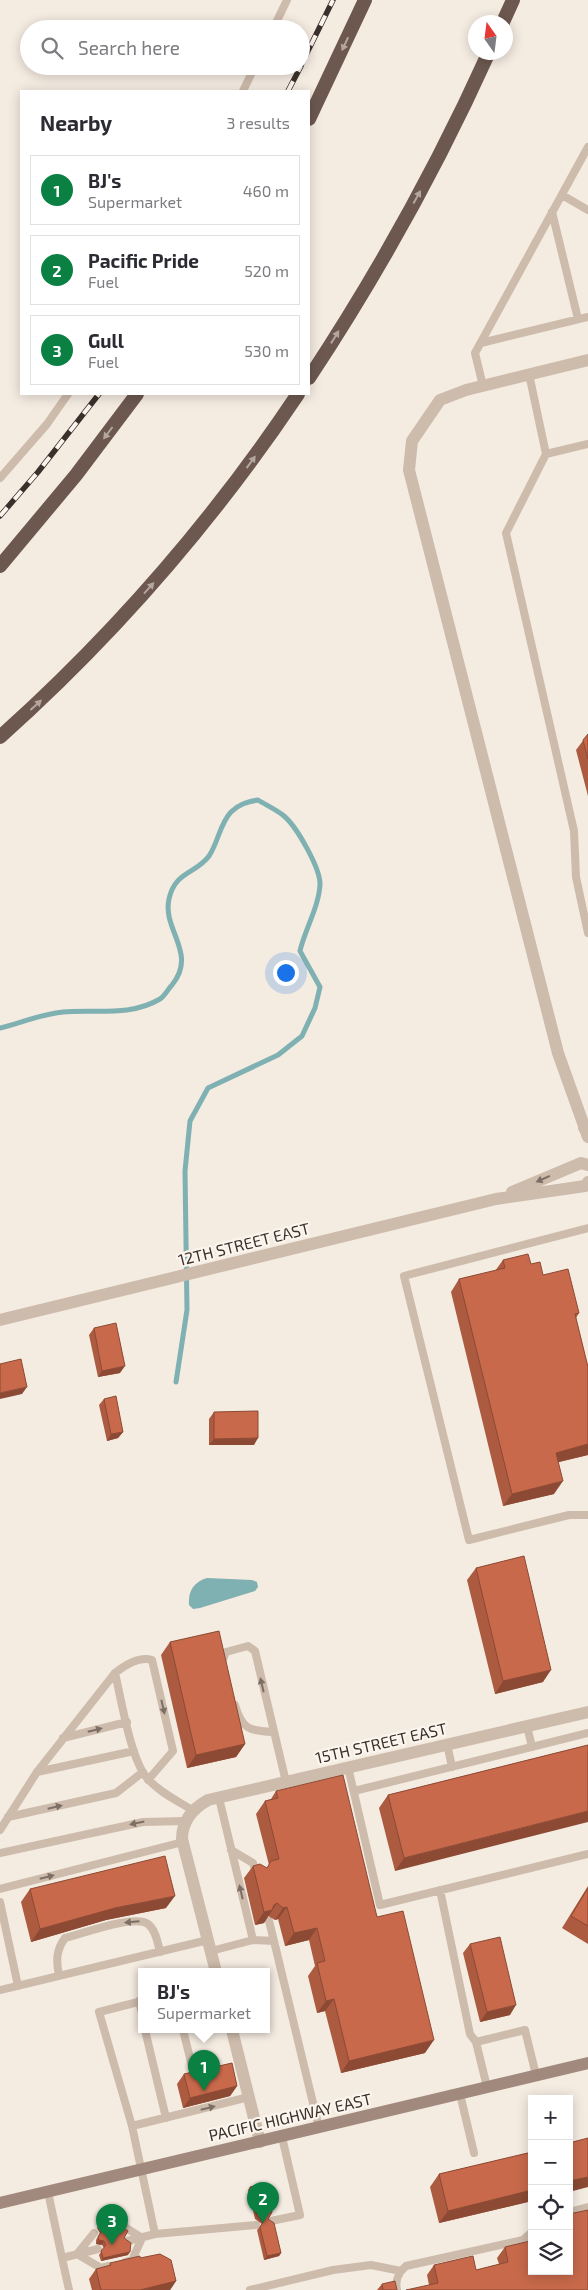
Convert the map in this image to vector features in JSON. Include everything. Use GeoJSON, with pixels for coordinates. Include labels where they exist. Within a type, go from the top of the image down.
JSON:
{"type":"FeatureCollection","features":[{"type":"Feature","properties":{"kind":"highway"},"geometry":{"type":"LineString","coordinates":[[310,117],[365,0]]}},
{"type":"Feature","properties":{"kind":"highway"},"geometry":{"type":"LineString","coordinates":[[506,15],[513,0]]}},
{"type":"Feature","properties":{"kind":"highway"},"geometry":{"type":"LineString","coordinates":[[310,376],[356,303],[422,188],[485,60]]}},
{"type":"Feature","properties":{"kind":"highway"},"geometry":{"type":"LineString","coordinates":[[0,566],[76,475],[136,395]]}},
{"type":"Feature","properties":{"kind":"highway"},"geometry":{"type":"LineString","coordinates":[[0,737],[85,658],[166,570],[237,481],[297,395]]}},
{"type":"Feature","properties":{"kind":"main road","name":"PACIFIC HIGHWAY EAST"},"geometry":{"type":"LineString","coordinates":[[0,2203],[140,2168],[282,2137],[588,2063]]}},
{"type":"Feature","properties":{"kind":"street"},"geometry":{"type":"LineString","coordinates":[[587,1131],[558,1053],[409,470],[412,441],[440,400],[483,386],[588,360]]}},
{"type":"Feature","properties":{"kind":"street","name":"12TH STREET EAST"},"geometry":{"type":"LineString","coordinates":[[496,1199],[567,1168],[581,1163],[588,1165]]}},
{"type":"Feature","properties":{"kind":"street","name":"12TH STREET EAST"},"geometry":{"type":"LineString","coordinates":[[0,1320],[496,1199],[584,1186],[588,1182]]}},
{"type":"Feature","properties":{"kind":"street","name":"15TH STREET EAST"},"geometry":{"type":"LineString","coordinates":[[189,1816],[208,1800],[588,1712]]}},
{"type":"Feature","properties":{"kind":"street"},"geometry":{"type":"LineString","coordinates":[[189,1816],[182,1830],[183,1842],[215,1968]]}},
{"type":"Feature","properties":{"kind":"street"},"geometry":{"type":"LineString","coordinates":[[233,2033],[260,2142]]}},
{"type":"Feature","properties":{"kind":"lane"},"geometry":{"type":"LineString","coordinates":[[277,20],[287,0]]}},
{"type":"Feature","properties":{"kind":"lane"},"geometry":{"type":"LineString","coordinates":[[243,90],[251,75]]}},
{"type":"Feature","properties":{"kind":"lane"},"geometry":{"type":"LineString","coordinates":[[483,386],[475,353],[588,148]]}},
{"type":"Feature","properties":{"kind":"lane"},"geometry":{"type":"LineString","coordinates":[[562,195],[588,210]]}},
{"type":"Feature","properties":{"kind":"lane"},"geometry":{"type":"LineString","coordinates":[[552,212],[578,319]]}},
{"type":"Feature","properties":{"kind":"lane"},"geometry":{"type":"LineString","coordinates":[[481,342],[588,317]]}},
{"type":"Feature","properties":{"kind":"lane"},"geometry":{"type":"LineString","coordinates":[[529,374],[546,454],[506,533],[574,831],[576,878],[588,932]]}},
{"type":"Feature","properties":{"kind":"lane"},"geometry":{"type":"LineString","coordinates":[[0,478],[47,424],[67,395]]}},
{"type":"Feature","properties":{"kind":"lane"},"geometry":{"type":"LineString","coordinates":[[546,454],[588,444]]}},
{"type":"Feature","properties":{"kind":"lane"},"geometry":{"type":"LineString","coordinates":[[588,1228],[404,1276],[469,1540],[569,1515],[588,1515]]}},
{"type":"Feature","properties":{"kind":"lane"},"geometry":{"type":"LineString","coordinates":[[224,1668],[222,1660],[226,1652],[248,1646],[255,1651],[286,1782]]}},
{"type":"Feature","properties":{"kind":"lane"},"geometry":{"type":"LineString","coordinates":[[0,1830],[37,1772],[115,1673],[124,1665],[136,1661],[152,1660],[173,1751],[148,1780]]}},
{"type":"Feature","properties":{"kind":"lane"},"geometry":{"type":"LineString","coordinates":[[115,1673],[134,1751],[143,1772],[148,1780],[189,1816]]}},
{"type":"Feature","properties":{"kind":"lane"},"geometry":{"type":"LineString","coordinates":[[232,1694],[240,1720],[253,1732],[273,1732]]}},
{"type":"Feature","properties":{"kind":"lane"},"geometry":{"type":"LineString","coordinates":[[63,1738],[127,1722]]}},
{"type":"Feature","properties":{"kind":"lane"},"geometry":{"type":"LineString","coordinates":[[527,1726],[532,1747]]}},
{"type":"Feature","properties":{"kind":"lane"},"geometry":{"type":"LineString","coordinates":[[354,1791],[588,1733]]}},
{"type":"Feature","properties":{"kind":"lane"},"geometry":{"type":"LineString","coordinates":[[447,1744],[452,1767]]}},
{"type":"Feature","properties":{"kind":"lane"},"geometry":{"type":"LineString","coordinates":[[37,1772],[134,1751]]}},
{"type":"Feature","properties":{"kind":"lane"},"geometry":{"type":"LineString","coordinates":[[348,1767],[380,1905],[588,1854]]}},
{"type":"Feature","properties":{"kind":"lane"},"geometry":{"type":"LineString","coordinates":[[8,1817],[116,1793],[143,1772]]}},
{"type":"Feature","properties":{"kind":"lane"},"geometry":{"type":"LineString","coordinates":[[219,1798],[253,1940]]}},
{"type":"Feature","properties":{"kind":"lane"},"geometry":{"type":"LineString","coordinates":[[0,1854],[143,1822],[189,1816]]}},
{"type":"Feature","properties":{"kind":"lane"},"geometry":{"type":"LineString","coordinates":[[0,1889],[183,1842]]}},
{"type":"Feature","properties":{"kind":"lane"},"geometry":{"type":"LineString","coordinates":[[231,1850],[254,1863],[257,1875]]}},
{"type":"Feature","properties":{"kind":"lane"},"geometry":{"type":"LineString","coordinates":[[440,1890],[470,2034],[476,2042],[486,2087]]}},
{"type":"Feature","properties":{"kind":"lane"},"geometry":{"type":"LineString","coordinates":[[0,1902],[18,1986]]}},
{"type":"Feature","properties":{"kind":"lane"},"geometry":{"type":"LineString","coordinates":[[59,1976],[57,1964],[58,1948],[65,1938],[126,1922],[142,1921],[150,1925],[157,1938],[160,1952]]}},
{"type":"Feature","properties":{"kind":"lane"},"geometry":{"type":"LineString","coordinates":[[269,1921],[319,2128]]}},
{"type":"Feature","properties":{"kind":"lane"},"geometry":{"type":"LineString","coordinates":[[0,1990],[160,1952],[253,1940],[274,1941]]}},
{"type":"Feature","properties":{"kind":"lane"},"geometry":{"type":"LineString","coordinates":[[138,2002],[99,2012],[132,2126],[155,2234]]}},
{"type":"Feature","properties":{"kind":"lane"},"geometry":{"type":"LineString","coordinates":[[476,2042],[524,2030],[536,2075]]}},
{"type":"Feature","properties":{"kind":"lane"},"geometry":{"type":"LineString","coordinates":[[147,2033],[166,2118]]}},
{"type":"Feature","properties":{"kind":"lane"},"geometry":{"type":"LineString","coordinates":[[184,2033],[194,2074]]}},
{"type":"Feature","properties":{"kind":"lane"},"geometry":{"type":"LineString","coordinates":[[460,2094],[474,2153]]}},
{"type":"Feature","properties":{"kind":"lane"},"geometry":{"type":"LineString","coordinates":[[132,2126],[249,2097]]}},
{"type":"Feature","properties":{"kind":"lane"},"geometry":{"type":"LineString","coordinates":[[271,2222],[300,2215],[282,2137]]}},
{"type":"Feature","properties":{"kind":"lane"},"geometry":{"type":"LineString","coordinates":[[48,2192],[69,2290]]}},
{"type":"Feature","properties":{"kind":"lane"},"geometry":{"type":"LineString","coordinates":[[573,2211],[588,2207]]}},
{"type":"Feature","properties":{"kind":"lane"},"geometry":{"type":"LineString","coordinates":[[127,2242],[155,2234],[256,2225]]}},
{"type":"Feature","properties":{"kind":"lane"},"geometry":{"type":"LineString","coordinates":[[123,2226],[142,2238]]}},
{"type":"Feature","properties":{"kind":"lane"},"geometry":{"type":"LineString","coordinates":[[77,2254],[94,2233]]}},
{"type":"Feature","properties":{"kind":"lane"},"geometry":{"type":"LineString","coordinates":[[397,2290],[395,2282],[400,2271],[406,2266],[523,2240],[528,2236]]}},
{"type":"Feature","properties":{"kind":"lane"},"geometry":{"type":"LineString","coordinates":[[77,2254],[101,2268],[132,2260],[142,2238]]}},
{"type":"Feature","properties":{"kind":"lane"},"geometry":{"type":"LineString","coordinates":[[62,2258],[98,2249]]}},
{"type":"Feature","properties":{"kind":"lane"},"geometry":{"type":"LineString","coordinates":[[250,2290],[333,2270],[371,2265],[400,2271]]}},
{"type":"Feature","properties":{"kind":"water"},"geometry":{"type":"Polygon","coordinates":[[[207,1578],[252,1580],[257,1582],[258,1587],[255,1591],[193,1609],[189,1605],[189,1596],[192,1588],[198,1582],[207,1578]]]}},
{"type":"Feature","properties":{"kind":"building"},"geometry":{"type":"Polygon","coordinates":[[[588,734],[588,759],[583,740],[588,734]]]}},
{"type":"Feature","properties":{"kind":"building"},"geometry":{"type":"Polygon","coordinates":[[[528,1254],[531,1264],[540,1262],[543,1275],[568,1269],[579,1313],[575,1314],[588,1367],[588,1444],[556,1453],[563,1481],[512,1494],[459,1279],[505,1268],[503,1260],[528,1254]]]}},
{"type":"Feature","properties":{"kind":"building"},"geometry":{"type":"Polygon","coordinates":[[[116,1323],[125,1366],[102,1371],[94,1328],[116,1323]]]}},
{"type":"Feature","properties":{"kind":"building"},"geometry":{"type":"Polygon","coordinates":[[[21,1359],[27,1387],[0,1393],[0,1364],[21,1359]]]}},
{"type":"Feature","properties":{"kind":"building"},"geometry":{"type":"Polygon","coordinates":[[[116,1396],[123,1432],[111,1434],[104,1399],[116,1396]]]}},
{"type":"Feature","properties":{"kind":"building"},"geometry":{"type":"Polygon","coordinates":[[[258,1411],[258,1438],[214,1439],[214,1412],[258,1411]]]}},
{"type":"Feature","properties":{"kind":"building"},"geometry":{"type":"Polygon","coordinates":[[[524,1556],[551,1670],[503,1681],[476,1568],[524,1556]]]}},
{"type":"Feature","properties":{"kind":"building"},"geometry":{"type":"Polygon","coordinates":[[[219,1631],[245,1744],[196,1755],[170,1642],[219,1631]]]}},
{"type":"Feature","properties":{"kind":"building"},"geometry":{"type":"Polygon","coordinates":[[[588,1745],[588,1811],[404,1858],[388,1795],[588,1745]]]}},
{"type":"Feature","properties":{"kind":"building"},"geometry":{"type":"Polygon","coordinates":[[[343,1775],[377,1917],[403,1911],[434,2040],[349,2061],[334,1999],[326,2001],[317,1963],[325,1961],[317,1928],[294,1933],[287,1907],[283,1908],[277,1903],[272,1910],[264,1912],[253,1866],[260,1864],[267,1868],[271,1861],[279,1859],[265,1801],[278,1798],[276,1791],[343,1775]]]}},
{"type":"Feature","properties":{"kind":"building"},"geometry":{"type":"Polygon","coordinates":[[[165,1856],[175,1896],[115,1908],[40,1929],[30,1889],[165,1856]]]}},
{"type":"Feature","properties":{"kind":"building"},"geometry":{"type":"Polygon","coordinates":[[[588,1888],[588,1926],[571,1916],[588,1888]]]}},
{"type":"Feature","properties":{"kind":"building"},"geometry":{"type":"Polygon","coordinates":[[[500,1937],[516,2005],[487,2012],[470,1944],[500,1937]]]}},
{"type":"Feature","properties":{"kind":"building"},"geometry":{"type":"Polygon","coordinates":[[[232,2063],[237,2086],[190,2098],[184,2074],[232,2063]]]}},
{"type":"Feature","properties":{"kind":"building"},"geometry":{"type":"Polygon","coordinates":[[[588,2138],[588,2177],[573,2180],[573,2142],[588,2138]]]}},
{"type":"Feature","properties":{"kind":"building"},"geometry":{"type":"Polygon","coordinates":[[[528,2153],[528,2191],[448,2211],[439,2174],[528,2153]]]}},
{"type":"Feature","properties":{"kind":"building"},"geometry":{"type":"Polygon","coordinates":[[[265,2183],[272,2212],[268,2219],[274,2223],[281,2253],[267,2256],[260,2227],[264,2221],[257,2216],[250,2187],[265,2183]]]}},
{"type":"Feature","properties":{"kind":"building"},"geometry":{"type":"Polygon","coordinates":[[[588,2210],[588,2290],[406,2290],[438,2283],[434,2265],[473,2256],[476,2270],[508,2262],[505,2247],[528,2241],[528,2275],[573,2275],[573,2213],[588,2210]]]}},
{"type":"Feature","properties":{"kind":"building"},"geometry":{"type":"Polygon","coordinates":[[[121,2220],[121,2226],[128,2231],[124,2238],[131,2243],[130,2252],[103,2258],[101,2251],[106,2245],[104,2241],[99,2240],[98,2237],[102,2230],[99,2225],[121,2220]]]}},
{"type":"Feature","properties":{"kind":"building"},"geometry":{"type":"Polygon","coordinates":[[[160,2254],[171,2260],[176,2281],[140,2290],[101,2290],[96,2269],[111,2265],[110,2263],[140,2256],[140,2258],[160,2254]]]}},
{"type":"Feature","properties":{"kind":"building"},"geometry":{"type":"Polygon","coordinates":[[[395,2281],[397,2290],[383,2290],[382,2284],[395,2281]]]}},
{"type":"Feature","properties":{"kind":"waterway"},"geometry":{"type":"LineString","coordinates":[[0,1028],[55,1013],[125,1010],[149,1005],[160,999],[172,985],[179,973],[182,962],[181,952],[168,910],[172,890],[181,878],[204,862],[209,856],[224,822],[231,812],[243,804],[258,800],[284,816],[301,838],[312,858],[320,884],[315,910],[300,951],[320,987],[315,1008],[302,1036],[278,1055],[208,1088],[190,1121],[185,1171],[187,1310],[176,1382]]}},
{"type":"Feature","properties":{"kind":"railway"},"geometry":{"type":"LineString","coordinates":[[310,47],[333,0]]}},
{"type":"Feature","properties":{"kind":"railway"},"geometry":{"type":"LineString","coordinates":[[289,90],[296,75]]}},
{"type":"Feature","properties":{"kind":"railway"},"geometry":{"type":"LineString","coordinates":[[0,516],[38,472],[98,395]]}},
{"type":"Feature","properties":{"kind":"place","name":"BJ's"},"geometry":{"type":"Point","coordinates":[204,2091]}},
{"type":"Feature","properties":{"kind":"place","name":"Pacific Pride"},"geometry":{"type":"Point","coordinates":[263,2223]}},
{"type":"Feature","properties":{"kind":"place","name":"Gull"},"geometry":{"type":"Point","coordinates":[112,2245]}}]}
